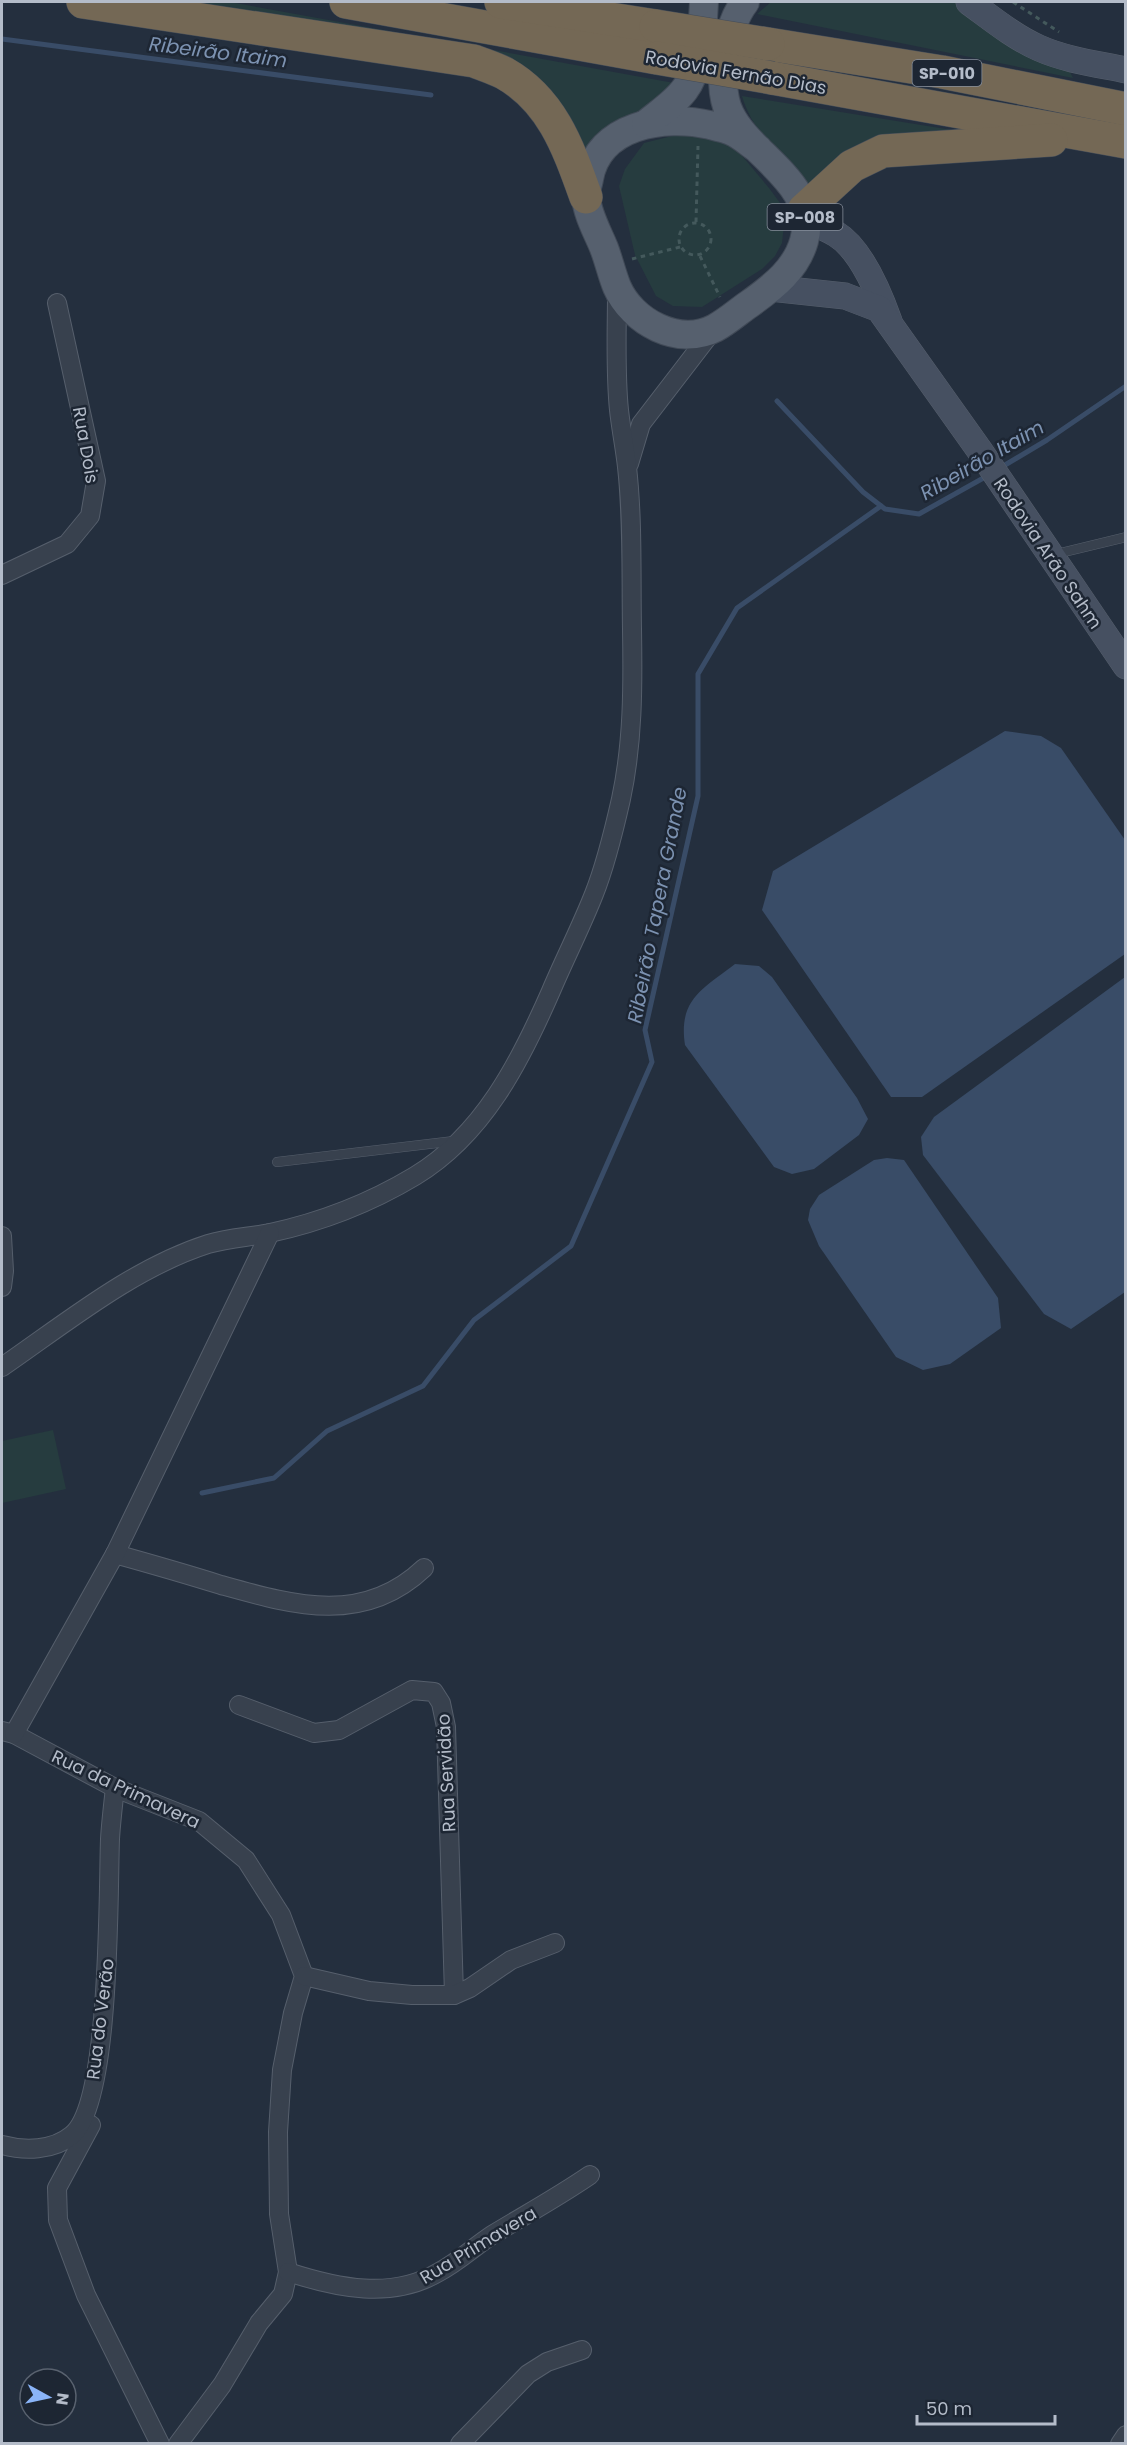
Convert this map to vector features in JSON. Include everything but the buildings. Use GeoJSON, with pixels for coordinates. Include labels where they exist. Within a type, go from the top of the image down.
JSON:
{"type":"FeatureCollection","features":[{"type":"Feature","properties":{"kind":"highway"},"geometry":{"type":"LineString","coordinates":[[83,2],[474,61],[504,73],[532,93],[552,118],[569,147],[586,196]]}},
{"type":"Feature","properties":{"kind":"highway","name":"Rodovia Fernão Dias"},"geometry":{"type":"LineString","coordinates":[[346,2],[1110,139]]}},
{"type":"Feature","properties":{"kind":"highway","name":"Rodovia Fernão Dias"},"geometry":{"type":"LineString","coordinates":[[501,2],[942,72],[1125,109]]}},
{"type":"Feature","properties":{"kind":"highway"},"geometry":{"type":"LineString","coordinates":[[592,2],[646,24]]}},
{"type":"Feature","properties":{"kind":"highway"},"geometry":{"type":"LineString","coordinates":[[805,215],[852,166],[883,151],[1110,139]]}},
{"type":"Feature","properties":{"kind":"main road","name":"SP-008"},"geometry":{"type":"LineString","coordinates":[[704,2],[704,20],[692,78],[678,97],[646,124],[610,140],[602,148],[591,165],[586,196],[614,276],[637,314],[657,327],[674,332],[696,334],[722,323],[770,288],[795,262],[804,241],[805,215],[790,181],[736,124],[726,105],[724,59],[728,38],[739,10],[745,2]]}},
{"type":"Feature","properties":{"kind":"main road","name":"SP-008"},"geometry":{"type":"LineString","coordinates":[[646,124],[681,120],[699,123],[731,131],[758,149]]}},
{"type":"Feature","properties":{"kind":"street"},"geometry":{"type":"LineString","coordinates":[[969,2],[1038,48],[1068,58],[1122,69]]}},
{"type":"Feature","properties":{"kind":"street","name":"Rodovia Arão Sahm"},"geometry":{"type":"LineString","coordinates":[[805,215],[848,243],[873,282],[889,321]]}},
{"type":"Feature","properties":{"kind":"street"},"geometry":{"type":"LineString","coordinates":[[2,1367],[110,1294],[176,1256],[211,1243],[270,1233],[314,1221],[367,1202],[418,1174],[461,1140],[487,1110],[508,1077],[536,1024],[595,893],[610,844],[630,741],[632,678],[627,468],[616,370],[614,276]]}},
{"type":"Feature","properties":{"kind":"street","name":"Rodovia Arão Sahm"},"geometry":{"type":"LineString","coordinates":[[770,288],[845,296],[879,309],[980,451],[1125,666]]}},
{"type":"Feature","properties":{"kind":"street","name":"Rua Dois"},"geometry":{"type":"LineString","coordinates":[[2,575],[67,544],[90,516],[96,481],[57,303]]}},
{"type":"Feature","properties":{"kind":"street"},"geometry":{"type":"LineString","coordinates":[[627,468],[641,424],[722,323]]}},
{"type":"Feature","properties":{"kind":"street"},"geometry":{"type":"LineString","coordinates":[[8,1732],[116,1554],[270,1233]]}},
{"type":"Feature","properties":{"kind":"street"},"geometry":{"type":"LineString","coordinates":[[2,1236],[4,1271],[2,1287]]}},
{"type":"Feature","properties":{"kind":"street"},"geometry":{"type":"LineString","coordinates":[[116,1554],[264,1597],[303,1605],[338,1606],[377,1598],[407,1583],[424,1568]]}},
{"type":"Feature","properties":{"kind":"street","name":"Rua Servidão"},"geometry":{"type":"LineString","coordinates":[[239,1705],[314,1734],[339,1730],[412,1690],[434,1692],[441,1702],[446,1727],[454,1995]]}},
{"type":"Feature","properties":{"kind":"street","name":"Rua da Primavera"},"geometry":{"type":"LineString","coordinates":[[8,1732],[115,1788],[199,1821],[246,1860],[281,1916],[304,1976]]}},
{"type":"Feature","properties":{"kind":"street","name":"Rua do Verão"},"geometry":{"type":"LineString","coordinates":[[2,2145],[26,2149],[42,2148],[72,2135],[84,2114],[91,2092],[107,1990],[110,1835],[115,1788]]}},
{"type":"Feature","properties":{"kind":"street"},"geometry":{"type":"LineString","coordinates":[[178,2444],[222,2385],[259,2323],[282,2294],[288,2272],[279,2214],[278,2132],[282,2070],[293,2013],[304,1976],[369,1991],[412,1995],[454,1995],[470,1988],[511,1960],[555,1943]]}},
{"type":"Feature","properties":{"kind":"street"},"geometry":{"type":"LineString","coordinates":[[91,2092],[95,2119],[57,2188],[58,2220],[86,2295],[160,2444]]}},
{"type":"Feature","properties":{"kind":"street","name":"Rua Primavera"},"geometry":{"type":"LineString","coordinates":[[288,2272],[327,2284],[360,2288],[389,2289],[414,2284],[439,2272],[481,2242],[563,2194],[590,2175]]}},
{"type":"Feature","properties":{"kind":"street"},"geometry":{"type":"LineString","coordinates":[[460,2444],[528,2374],[547,2362],[582,2350]]}},
{"type":"Feature","properties":{"kind":"street"},"geometry":{"type":"LineString","coordinates":[[1119,2444],[1125,2435]]}},
{"type":"Feature","properties":{"kind":"lane"},"geometry":{"type":"LineString","coordinates":[[1050,555],[1125,537]]}},
{"type":"Feature","properties":{"kind":"lane"},"geometry":{"type":"LineString","coordinates":[[277,1162],[411,1148],[461,1140]]}},
{"type":"Feature","properties":{"kind":"path"},"geometry":{"type":"LineString","coordinates":[[696,222],[699,123]]}},
{"type":"Feature","properties":{"kind":"path"},"geometry":{"type":"LineString","coordinates":[[696,222],[707,227],[712,237],[709,249],[700,256],[689,255],[680,247],[679,235],[685,226],[696,222]]}},
{"type":"Feature","properties":{"kind":"path"},"geometry":{"type":"LineString","coordinates":[[614,276],[680,247]]}},
{"type":"Feature","properties":{"kind":"path"},"geometry":{"type":"LineString","coordinates":[[700,256],[722,323]]}},
{"type":"Feature","properties":{"kind":"green space"},"geometry":{"type":"Polygon","coordinates":[[[155,2],[230,2],[674,83],[654,104],[602,134],[582,155],[545,91],[155,2]]]}},
{"type":"Feature","properties":{"kind":"green space"},"geometry":{"type":"Polygon","coordinates":[[[771,2],[956,2],[1001,32],[1068,68],[1073,78],[757,14],[771,2]]]}},
{"type":"Feature","properties":{"kind":"green space"},"geometry":{"type":"Polygon","coordinates":[[[742,96],[989,136],[809,191],[761,134],[746,109],[742,96]]]}},
{"type":"Feature","properties":{"kind":"green space"},"geometry":{"type":"Polygon","coordinates":[[[688,132],[733,145],[769,188],[780,203],[785,215],[782,243],[775,256],[762,269],[702,307],[673,306],[656,296],[635,255],[619,186],[625,169],[644,143],[688,132]]]}},
{"type":"Feature","properties":{"kind":"green space"},"geometry":{"type":"Polygon","coordinates":[[[53,1430],[66,1489],[2,1503],[2,1441],[53,1430]]]}},
{"type":"Feature","properties":{"kind":"water"},"geometry":{"type":"Polygon","coordinates":[[[1005,731],[1041,736],[1061,748],[1125,840],[1125,954],[922,1097],[891,1097],[762,910],[773,871],[1005,731]]]}},
{"type":"Feature","properties":{"kind":"water"},"geometry":{"type":"Polygon","coordinates":[[[735,964],[759,966],[772,977],[857,1098],[868,1119],[859,1135],[814,1169],[792,1174],[774,1167],[685,1045],[685,1016],[689,1006],[703,988],[735,964]]]}},
{"type":"Feature","properties":{"kind":"water"},"geometry":{"type":"Polygon","coordinates":[[[1125,977],[1125,1292],[1071,1329],[1044,1314],[923,1155],[921,1137],[934,1117],[1125,977]]]}},
{"type":"Feature","properties":{"kind":"water"},"geometry":{"type":"Polygon","coordinates":[[[887,1158],[904,1160],[998,1298],[1001,1328],[950,1364],[923,1370],[896,1357],[819,1246],[808,1220],[810,1209],[819,1195],[874,1160],[887,1158]]]}},
{"type":"Feature","properties":{"kind":"waterway","name":"Ribeirão Itaim"},"geometry":{"type":"LineString","coordinates":[[2,39],[431,95]]}},
{"type":"Feature","properties":{"kind":"waterway","name":"Ribeirão Itaim"},"geometry":{"type":"LineString","coordinates":[[1000,468],[1047,440],[1126,386]]}},
{"type":"Feature","properties":{"kind":"waterway","name":"Ribeirão Itaim"},"geometry":{"type":"LineString","coordinates":[[777,401],[863,492],[885,509],[919,514],[987,476]]}},
{"type":"Feature","properties":{"kind":"waterway","name":"Ribeirão Tapera Grande"},"geometry":{"type":"LineString","coordinates":[[202,1493],[274,1478],[327,1431],[423,1386],[474,1320],[571,1246],[652,1062],[645,1030],[698,796],[698,674],[737,608],[881,506]]}}]}
